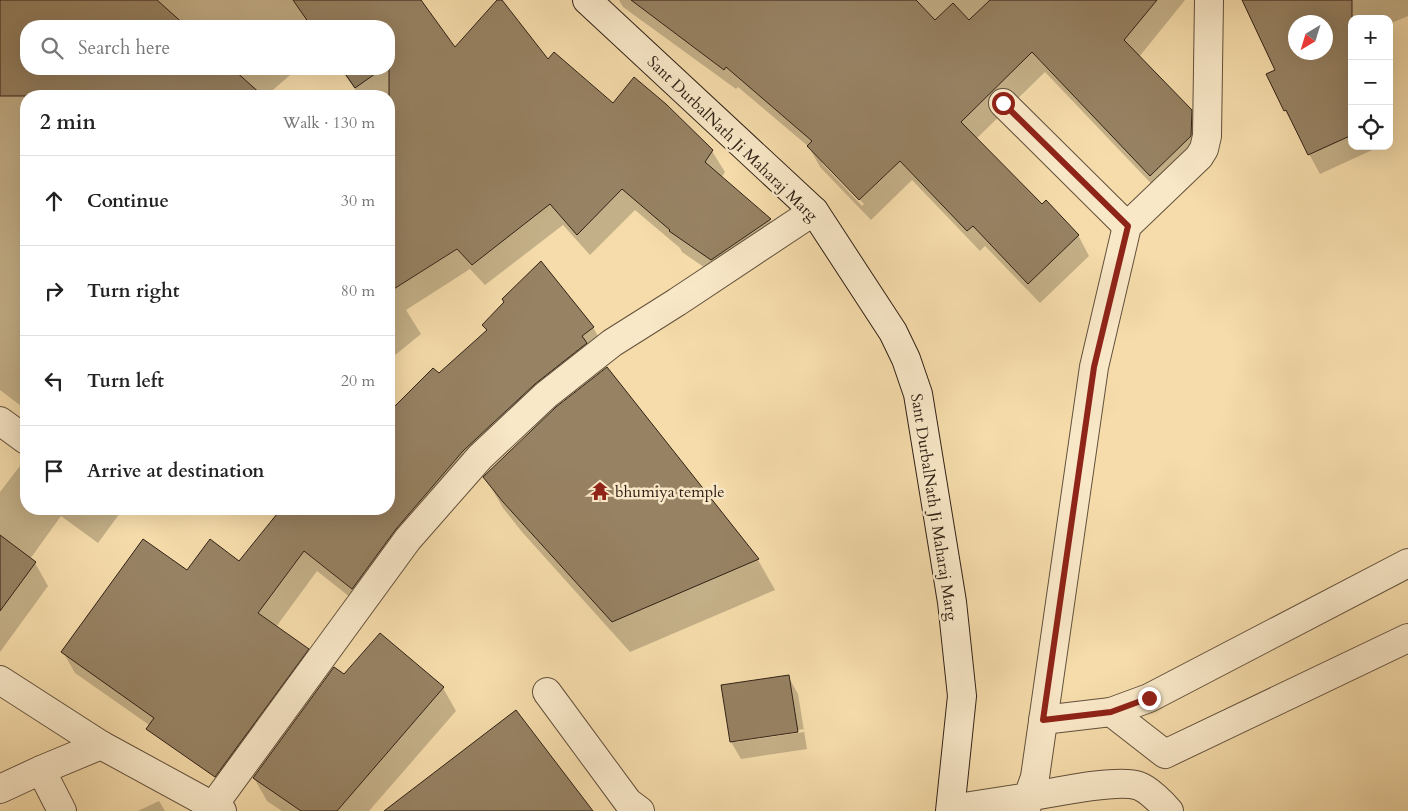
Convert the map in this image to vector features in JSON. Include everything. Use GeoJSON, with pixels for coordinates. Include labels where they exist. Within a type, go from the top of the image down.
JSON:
{"type":"FeatureCollection","features":[{"type":"Feature","properties":{"kind":"street","name":"Sant DurbalNath Ji Maharaj Marg"},"geometry":{"type":"LineString","coordinates":[[587,0],[814,211],[893,332],[906,359],[918,394],[952,602],[962,696],[951,810]]}},
{"type":"Feature","properties":{"kind":"street"},"geometry":{"type":"LineString","coordinates":[[1027,804],[1035,776],[1094,367],[1128,226],[1199,157],[1204,149],[1207,136],[1209,0]]}},
{"type":"Feature","properties":{"kind":"street"},"geometry":{"type":"LineString","coordinates":[[1003,103],[1128,226]]}},
{"type":"Feature","properties":{"kind":"street"},"geometry":{"type":"LineString","coordinates":[[0,680],[101,745],[218,808],[408,539],[480,458],[546,396],[612,343],[814,211]]}},
{"type":"Feature","properties":{"kind":"street"},"geometry":{"type":"LineString","coordinates":[[0,421],[20,436]]}},
{"type":"Feature","properties":{"kind":"street"},"geometry":{"type":"LineString","coordinates":[[1043,720],[1111,712],[1149,698],[1408,563]]}},
{"type":"Feature","properties":{"kind":"street"},"geometry":{"type":"LineString","coordinates":[[1111,712],[1166,754],[1408,638]]}},
{"type":"Feature","properties":{"kind":"street"},"geometry":{"type":"LineString","coordinates":[[547,692],[628,802],[640,811]]}},
{"type":"Feature","properties":{"kind":"street"},"geometry":{"type":"LineString","coordinates":[[0,789],[101,745]]}},
{"type":"Feature","properties":{"kind":"street"},"geometry":{"type":"LineString","coordinates":[[41,770],[62,811]]}},
{"type":"Feature","properties":{"kind":"street"},"geometry":{"type":"LineString","coordinates":[[951,810],[1027,804],[1116,783],[1140,786],[1169,811]]}},
{"type":"Feature","properties":{"kind":"building"},"geometry":{"type":"Polygon","coordinates":[[[0,0],[157,0],[179,20],[20,20],[20,75],[240,75],[256,90],[20,90],[20,96],[0,96],[0,0]]]}},
{"type":"Feature","properties":{"kind":"building"},"geometry":{"type":"Polygon","coordinates":[[[293,0],[421,0],[455,47],[497,0],[502,0],[548,59],[554,52],[613,103],[634,77],[666,104],[713,150],[705,162],[771,219],[711,260],[669,231],[622,189],[577,235],[550,204],[472,265],[457,249],[395,288],[395,90],[389,90],[389,75],[395,75],[395,20],[307,20],[293,0]]]}},
{"type":"Feature","properties":{"kind":"building"},"geometry":{"type":"Polygon","coordinates":[[[631,0],[916,0],[935,20],[953,3],[969,20],[990,0],[1157,0],[1124,40],[1192,110],[1191,136],[1150,176],[1032,52],[961,122],[1042,204],[1046,200],[1079,235],[1028,284],[973,226],[967,231],[900,161],[859,200],[807,146],[812,141],[726,67],[724,70],[631,0]]]}},
{"type":"Feature","properties":{"kind":"building"},"geometry":{"type":"Polygon","coordinates":[[[1242,0],[1352,0],[1352,15],[1348,15],[1348,137],[1308,155],[1266,74],[1275,70],[1242,0]]]}},
{"type":"Feature","properties":{"kind":"building"},"geometry":{"type":"Polygon","coordinates":[[[346,75],[373,75],[355,88],[346,75]]]}},
{"type":"Feature","properties":{"kind":"building"},"geometry":{"type":"Polygon","coordinates":[[[541,261],[594,327],[582,336],[587,343],[535,384],[463,451],[396,529],[352,589],[304,551],[258,613],[309,649],[215,777],[146,729],[154,718],[61,652],[143,539],[187,570],[210,539],[239,561],[276,515],[395,515],[395,406],[433,368],[439,373],[487,330],[482,325],[504,302],[502,299],[541,261]]]}},
{"type":"Feature","properties":{"kind":"building","name":"bhumiya temple"},"geometry":{"type":"Polygon","coordinates":[[[607,367],[759,559],[612,622],[503,502],[483,477],[556,407],[607,367]]]}},
{"type":"Feature","properties":{"kind":"building"},"geometry":{"type":"Polygon","coordinates":[[[0,535],[36,562],[0,611],[0,535]]]}},
{"type":"Feature","properties":{"kind":"building"},"geometry":{"type":"Polygon","coordinates":[[[380,633],[444,687],[337,811],[301,811],[253,778],[334,667],[344,674],[380,633]]]}},
{"type":"Feature","properties":{"kind":"building"},"geometry":{"type":"Polygon","coordinates":[[[789,675],[798,732],[730,742],[721,685],[789,675]]]}},
{"type":"Feature","properties":{"kind":"building"},"geometry":{"type":"Polygon","coordinates":[[[516,710],[593,811],[384,811],[516,710]]]}},
{"type":"Feature","properties":{"kind":"place","name":"bhumiya temple"},"geometry":{"type":"Point","coordinates":[600,491]}},
{"type":"Feature","properties":{"kind":"route"},"geometry":{"type":"LineString","coordinates":[[1003,103],[1128,226],[1094,367],[1043,720],[1111,712],[1149,698]]}}]}
